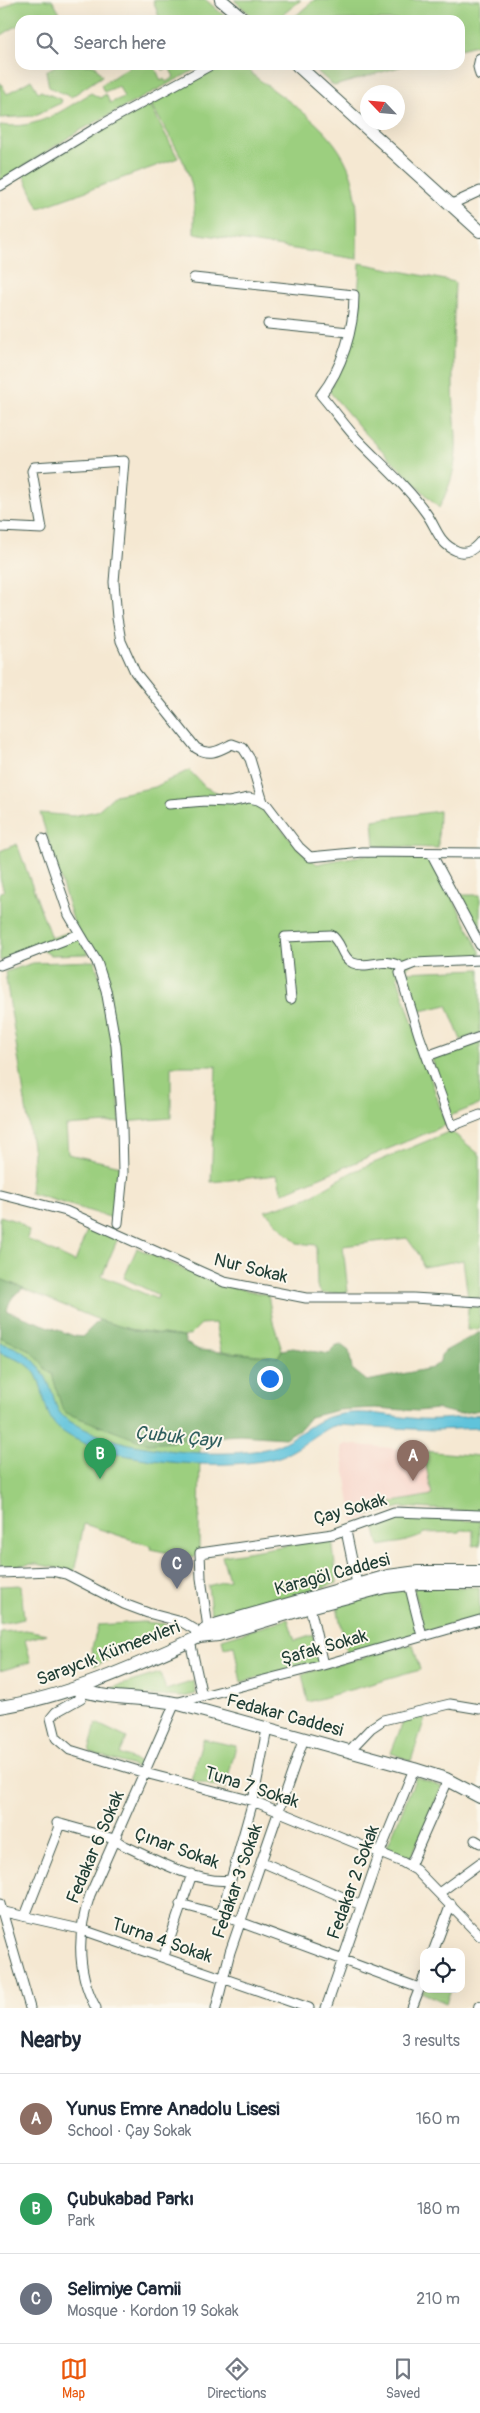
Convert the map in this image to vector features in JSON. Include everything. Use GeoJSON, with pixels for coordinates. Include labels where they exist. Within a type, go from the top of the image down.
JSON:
{"type":"FeatureCollection","features":[{"type":"Feature","properties":{"kind":"main road"},"geometry":{"type":"LineString","coordinates":[[221,0],[239,15]]}},
{"type":"Feature","properties":{"kind":"main road"},"geometry":{"type":"LineString","coordinates":[[303,70],[480,231]]}},
{"type":"Feature","properties":{"kind":"main road","name":"Karagöl Caddesi"},"geometry":{"type":"LineString","coordinates":[[199,1636],[357,1584],[406,1574],[480,1572]]}},
{"type":"Feature","properties":{"kind":"main road"},"geometry":{"type":"LineString","coordinates":[[199,1636],[218,1635],[310,1606],[372,1590],[409,1584],[480,1583]]}},
{"type":"Feature","properties":{"kind":"main road","name":"Saraycık Kümeevleri"},"geometry":{"type":"LineString","coordinates":[[0,1707],[76,1688],[199,1636]]}},
{"type":"Feature","properties":{"kind":"main road","name":"Fedakar Caddesi"},"geometry":{"type":"LineString","coordinates":[[76,1688],[91,1694],[155,1699],[175,1703],[350,1750],[448,1780],[480,1797]]}},
{"type":"Feature","properties":{"kind":"street"},"geometry":{"type":"LineString","coordinates":[[480,58],[478,66],[480,75]]}},
{"type":"Feature","properties":{"kind":"street"},"geometry":{"type":"LineString","coordinates":[[0,186],[101,125],[202,70]]}},
{"type":"Feature","properties":{"kind":"street"},"geometry":{"type":"LineString","coordinates":[[452,204],[480,191]]}},
{"type":"Feature","properties":{"kind":"street"},"geometry":{"type":"LineString","coordinates":[[194,278],[354,295],[349,332],[334,375],[322,395],[357,438],[416,500],[429,517],[437,535],[442,540],[460,552],[470,551],[480,542]]}},
{"type":"Feature","properties":{"kind":"street"},"geometry":{"type":"LineString","coordinates":[[268,324],[349,332]]}},
{"type":"Feature","properties":{"kind":"street"},"geometry":{"type":"LineString","coordinates":[[0,527],[42,529],[32,471],[34,467],[124,461],[114,582],[119,630],[125,652],[135,672],[196,748],[208,753],[216,752],[235,744],[243,748],[250,759],[263,802],[299,847],[310,857],[363,852],[480,853]]}},
{"type":"Feature","properties":{"kind":"street"},"geometry":{"type":"LineString","coordinates":[[169,804],[206,801],[229,802],[249,798],[263,802]]}},
{"type":"Feature","properties":{"kind":"street"},"geometry":{"type":"LineString","coordinates":[[44,839],[69,915],[88,944],[103,976],[116,1046],[120,1093],[123,1173],[118,1223]]}},
{"type":"Feature","properties":{"kind":"street"},"geometry":{"type":"LineString","coordinates":[[432,853],[480,945]]}},
{"type":"Feature","properties":{"kind":"street"},"geometry":{"type":"LineString","coordinates":[[0,965],[80,934]]}},
{"type":"Feature","properties":{"kind":"street"},"geometry":{"type":"LineString","coordinates":[[291,999],[285,937],[328,934],[338,941],[345,957],[354,963],[392,962],[402,968]]}},
{"type":"Feature","properties":{"kind":"street"},"geometry":{"type":"LineString","coordinates":[[402,968],[415,963],[480,960]]}},
{"type":"Feature","properties":{"kind":"street"},"geometry":{"type":"LineString","coordinates":[[402,968],[400,973],[452,1126],[480,1115]]}},
{"type":"Feature","properties":{"kind":"street"},"geometry":{"type":"LineString","coordinates":[[427,1056],[480,1037]]}},
{"type":"Feature","properties":{"kind":"street","name":"Nur Sokak"},"geometry":{"type":"LineString","coordinates":[[0,1194],[66,1211],[224,1282],[306,1298],[413,1298],[480,1302]]}},
{"type":"Feature","properties":{"kind":"street","name":"Çay Sokak"},"geometry":{"type":"LineString","coordinates":[[199,1636],[200,1553],[346,1531],[363,1522],[394,1512],[480,1515]]}},
{"type":"Feature","properties":{"kind":"street"},"geometry":{"type":"LineString","coordinates":[[346,1531],[357,1584]]}},
{"type":"Feature","properties":{"kind":"street"},"geometry":{"type":"LineString","coordinates":[[0,1573],[52,1571],[66,1574],[124,1604],[188,1625],[199,1636],[202,1696]]}},
{"type":"Feature","properties":{"kind":"street"},"geometry":{"type":"LineString","coordinates":[[409,1584],[422,1636]]}},
{"type":"Feature","properties":{"kind":"street"},"geometry":{"type":"LineString","coordinates":[[310,1606],[324,1665]]}},
{"type":"Feature","properties":{"kind":"street","name":"Şafak Sokak"},"geometry":{"type":"LineString","coordinates":[[175,1703],[324,1665],[480,1620]]}},
{"type":"Feature","properties":{"kind":"street","name":"Tuna 7 Sokak"},"geometry":{"type":"LineString","coordinates":[[76,1688],[82,1698],[56,1712],[51,1718],[54,1733],[60,1743],[70,1750],[145,1773],[253,1801],[380,1852],[410,1866],[451,1904],[480,1936]]}},
{"type":"Feature","properties":{"kind":"street"},"geometry":{"type":"LineString","coordinates":[[350,1750],[371,1728],[383,1720],[444,1705],[458,1704],[478,1709],[480,1699]]}},
{"type":"Feature","properties":{"kind":"street","name":"Fedakar 6 Sokak"},"geometry":{"type":"LineString","coordinates":[[96,2008],[83,1968],[80,1929],[90,1894],[175,1703]]}},
{"type":"Feature","properties":{"kind":"street","name":"Fedakar 3 Sokak"},"geometry":{"type":"LineString","coordinates":[[220,1915],[253,1801],[267,1729]]}},
{"type":"Feature","properties":{"kind":"street","name":"Fedakar 3 Sokak"},"geometry":{"type":"LineString","coordinates":[[216,2008],[240,1922],[304,1738]]}},
{"type":"Feature","properties":{"kind":"street","name":"Fedakar 2 Sokak"},"geometry":{"type":"LineString","coordinates":[[326,2008],[380,1852],[414,1769]]}},
{"type":"Feature","properties":{"kind":"street"},"geometry":{"type":"LineString","coordinates":[[410,1866],[448,1780]]}},
{"type":"Feature","properties":{"kind":"street","name":"Çınar Sokak"},"geometry":{"type":"LineString","coordinates":[[25,1916],[59,1823],[114,1839],[123,1845],[192,1874],[216,1881],[229,1880]]}},
{"type":"Feature","properties":{"kind":"street"},"geometry":{"type":"LineString","coordinates":[[262,1862],[361,1905]]}},
{"type":"Feature","properties":{"kind":"street"},"geometry":{"type":"LineString","coordinates":[[439,1893],[480,1863]]}},
{"type":"Feature","properties":{"kind":"street"},"geometry":{"type":"LineString","coordinates":[[164,1956],[180,1904],[192,1874]]}},
{"type":"Feature","properties":{"kind":"street"},"geometry":{"type":"LineString","coordinates":[[180,1904],[240,1922],[419,1988],[412,2008]]}},
{"type":"Feature","properties":{"kind":"street"},"geometry":{"type":"LineString","coordinates":[[434,1948],[451,1904]]}},
{"type":"Feature","properties":{"kind":"street"},"geometry":{"type":"LineString","coordinates":[[1,1909],[30,2008]]}},
{"type":"Feature","properties":{"kind":"street","name":"Turna 4 Sokak"},"geometry":{"type":"LineString","coordinates":[[1,1909],[80,1929],[164,1956],[309,2008]]}},
{"type":"Feature","properties":{"kind":"shaded area"},"geometry":{"type":"Polygon","coordinates":[[[346,1444],[480,1456],[462,1510],[402,1507],[353,1522],[341,1447],[346,1444]]]}},
{"type":"Feature","properties":{"kind":"green space"},"geometry":{"type":"Polygon","coordinates":[[[17,0],[52,0],[61,15],[43,15],[41,11],[34,15],[15,15],[15,27],[0,36],[0,10],[17,0]]]}},
{"type":"Feature","properties":{"kind":"green space"},"geometry":{"type":"Polygon","coordinates":[[[153,0],[206,0],[223,15],[158,15],[153,0]]]}},
{"type":"Feature","properties":{"kind":"green space"},"geometry":{"type":"Polygon","coordinates":[[[234,0],[301,0],[282,15],[250,15],[234,0]]]}},
{"type":"Feature","properties":{"kind":"green space"},"geometry":{"type":"Polygon","coordinates":[[[314,0],[480,0],[480,44],[465,48],[465,15],[297,15],[314,0]]]}},
{"type":"Feature","properties":{"kind":"green space"},"geometry":{"type":"Polygon","coordinates":[[[98,70],[102,76],[71,97],[49,87],[46,71],[98,70]]]}},
{"type":"Feature","properties":{"kind":"green space"},"geometry":{"type":"Polygon","coordinates":[[[124,70],[156,70],[161,81],[164,79],[166,82],[174,77],[170,70],[195,70],[79,131],[0,181],[0,125],[14,126],[38,122],[91,93],[100,98],[106,94],[110,103],[124,97],[119,86],[104,92],[101,85],[124,70]]]}},
{"type":"Feature","properties":{"kind":"green space"},"geometry":{"type":"Polygon","coordinates":[[[216,70],[250,70],[253,75],[315,122],[339,151],[348,167],[356,195],[357,259],[194,233],[194,198],[191,181],[176,147],[151,104],[216,70]]]}},
{"type":"Feature","properties":{"kind":"green space"},"geometry":{"type":"Polygon","coordinates":[[[316,70],[389,70],[334,86],[316,70]]]}},
{"type":"Feature","properties":{"kind":"green space"},"geometry":{"type":"Polygon","coordinates":[[[31,80],[38,92],[41,91],[62,100],[61,103],[33,116],[0,118],[0,82],[7,94],[31,80]]]}},
{"type":"Feature","properties":{"kind":"green space"},"geometry":{"type":"Polygon","coordinates":[[[150,105],[178,158],[39,208],[23,174],[150,105]]]}},
{"type":"Feature","properties":{"kind":"green space"},"geometry":{"type":"Polygon","coordinates":[[[360,263],[455,282],[453,372],[456,447],[452,475],[439,508],[363,431],[329,391],[342,361],[352,329],[358,296],[360,263]]]}},
{"type":"Feature","properties":{"kind":"green space"},"geometry":{"type":"Polygon","coordinates":[[[189,770],[205,787],[232,799],[251,801],[261,805],[301,851],[317,864],[359,856],[390,853],[404,853],[432,858],[480,951],[480,958],[415,961],[397,976],[446,1125],[282,1193],[277,1175],[211,1182],[216,1066],[171,1066],[171,1118],[123,1122],[104,972],[74,923],[40,813],[73,816],[97,811],[115,795],[155,787],[189,770]]]}},
{"type":"Feature","properties":{"kind":"green space"},"geometry":{"type":"Polygon","coordinates":[[[439,811],[438,848],[375,846],[373,820],[439,811]]]}},
{"type":"Feature","properties":{"kind":"green space"},"geometry":{"type":"Polygon","coordinates":[[[17,844],[51,938],[73,931],[89,954],[50,955],[41,949],[0,961],[0,892],[4,891],[0,878],[0,851],[17,844]]]}},
{"type":"Feature","properties":{"kind":"green space"},"geometry":{"type":"Polygon","coordinates":[[[460,895],[480,895],[480,927],[477,927],[460,895]]]}},
{"type":"Feature","properties":{"kind":"green space"},"geometry":{"type":"Polygon","coordinates":[[[94,961],[110,1019],[120,1122],[66,1126],[68,1154],[121,1166],[116,1219],[30,1193],[33,1153],[5,972],[33,963],[94,961]]]}},
{"type":"Feature","properties":{"kind":"green space"},"geometry":{"type":"Polygon","coordinates":[[[480,969],[480,1033],[461,1040],[447,1005],[417,1012],[403,972],[480,969]]]}},
{"type":"Feature","properties":{"kind":"green space"},"geometry":{"type":"Polygon","coordinates":[[[480,1041],[480,1104],[450,1116],[432,1059],[480,1041]]]}},
{"type":"Feature","properties":{"kind":"green space"},"geometry":{"type":"Polygon","coordinates":[[[451,1131],[480,1155],[480,1298],[468,1298],[463,1260],[423,1267],[420,1256],[407,1238],[343,1246],[348,1292],[322,1294],[317,1286],[316,1245],[297,1243],[265,1211],[307,1198],[352,1172],[451,1131]]]}},
{"type":"Feature","properties":{"kind":"green space"},"geometry":{"type":"Polygon","coordinates":[[[0,1216],[19,1222],[29,1231],[27,1239],[75,1262],[89,1225],[118,1238],[102,1276],[157,1299],[158,1295],[124,1278],[137,1248],[215,1283],[268,1295],[273,1322],[282,1350],[278,1357],[221,1351],[215,1323],[201,1324],[191,1334],[184,1337],[116,1327],[0,1279],[0,1216]]]}},
{"type":"Feature","properties":{"kind":"green space"},"geometry":{"type":"Polygon","coordinates":[[[0,1279],[24,1288],[12,1298],[7,1311],[74,1336],[82,1337],[99,1320],[133,1330],[184,1337],[186,1343],[199,1350],[278,1357],[282,1350],[293,1348],[329,1354],[334,1347],[341,1345],[349,1351],[352,1369],[367,1381],[432,1368],[440,1362],[441,1355],[445,1351],[480,1332],[480,1410],[458,1414],[437,1409],[418,1411],[375,1408],[338,1410],[310,1417],[301,1428],[285,1438],[240,1435],[224,1436],[204,1443],[190,1438],[174,1442],[148,1444],[66,1413],[62,1408],[52,1374],[30,1351],[0,1337],[0,1279]]]}},
{"type":"Feature","properties":{"kind":"green space"},"geometry":{"type":"Polygon","coordinates":[[[480,1306],[480,1329],[467,1330],[468,1307],[480,1306]]]}},
{"type":"Feature","properties":{"kind":"green space"},"geometry":{"type":"Polygon","coordinates":[[[0,1335],[200,1435],[199,1550],[194,1558],[150,1549],[151,1546],[84,1524],[74,1572],[37,1564],[0,1566],[0,1335]]]}},
{"type":"Feature","properties":{"kind":"green space"},"geometry":{"type":"Polygon","coordinates":[[[423,1451],[480,1456],[480,1512],[402,1507],[367,1516],[366,1507],[432,1495],[423,1451]]]}},
{"type":"Feature","properties":{"kind":"green space"},"geometry":{"type":"Polygon","coordinates":[[[394,1517],[480,1521],[480,1545],[473,1546],[473,1530],[460,1530],[459,1532],[424,1533],[410,1540],[379,1546],[374,1526],[394,1517]]]}},
{"type":"Feature","properties":{"kind":"green space"},"geometry":{"type":"Polygon","coordinates":[[[332,1538],[337,1583],[222,1617],[214,1618],[211,1614],[208,1586],[229,1580],[222,1556],[332,1538]]]}},
{"type":"Feature","properties":{"kind":"green space"},"geometry":{"type":"Polygon","coordinates":[[[21,1585],[24,1619],[0,1624],[0,1586],[21,1585]]]}},
{"type":"Feature","properties":{"kind":"green space"},"geometry":{"type":"Polygon","coordinates":[[[413,1587],[479,1587],[480,1617],[425,1632],[413,1587]]]}},
{"type":"Feature","properties":{"kind":"green space"},"geometry":{"type":"Polygon","coordinates":[[[407,1590],[420,1634],[347,1656],[337,1606],[388,1592],[407,1590]]]}},
{"type":"Feature","properties":{"kind":"green space"},"geometry":{"type":"Polygon","coordinates":[[[288,1619],[295,1641],[313,1635],[320,1663],[241,1682],[234,1646],[224,1648],[222,1639],[288,1619]]]}},
{"type":"Feature","properties":{"kind":"green space"},"geometry":{"type":"Polygon","coordinates":[[[143,1622],[166,1624],[170,1633],[94,1666],[92,1648],[98,1625],[143,1622]]]}},
{"type":"Feature","properties":{"kind":"green space"},"geometry":{"type":"Polygon","coordinates":[[[26,1630],[47,1634],[25,1640],[31,1662],[0,1671],[0,1632],[26,1630]]]}},
{"type":"Feature","properties":{"kind":"green space"},"geometry":{"type":"Polygon","coordinates":[[[413,1644],[420,1670],[308,1702],[302,1674],[413,1644]]]}},
{"type":"Feature","properties":{"kind":"green space"},"geometry":{"type":"Polygon","coordinates":[[[160,1673],[166,1690],[194,1681],[196,1694],[183,1697],[112,1694],[111,1688],[160,1673]]]}},
{"type":"Feature","properties":{"kind":"green space"},"geometry":{"type":"Polygon","coordinates":[[[427,1712],[411,1761],[391,1753],[405,1717],[427,1712]]]}},
{"type":"Feature","properties":{"kind":"green space"},"geometry":{"type":"Polygon","coordinates":[[[96,1723],[127,1738],[120,1754],[141,1763],[139,1768],[89,1752],[96,1723]]]}},
{"type":"Feature","properties":{"kind":"green space"},"geometry":{"type":"Polygon","coordinates":[[[203,1739],[236,1746],[225,1789],[191,1780],[203,1739]]]}},
{"type":"Feature","properties":{"kind":"green space"},"geometry":{"type":"Polygon","coordinates":[[[416,1777],[442,1786],[410,1860],[386,1849],[416,1777]]]}},
{"type":"Feature","properties":{"kind":"green space"},"geometry":{"type":"Polygon","coordinates":[[[423,1993],[450,1993],[446,2003],[423,1993]]]}},
{"type":"Feature","properties":{"kind":"water"},"geometry":{"type":"Polygon","coordinates":[[[0,1343],[19,1350],[33,1360],[44,1374],[56,1406],[63,1416],[89,1431],[129,1444],[182,1452],[235,1453],[258,1450],[284,1443],[328,1417],[346,1413],[367,1413],[428,1419],[465,1417],[480,1414],[480,1428],[433,1430],[337,1425],[328,1428],[283,1456],[254,1462],[194,1464],[129,1456],[99,1449],[74,1439],[56,1426],[51,1420],[36,1374],[24,1363],[0,1353],[0,1343]]]}},
{"type":"Feature","properties":{"kind":"place","name":"Çubukabad Parkı"},"geometry":{"type":"Point","coordinates":[100,1479]}},
{"type":"Feature","properties":{"kind":"place","name":"Yunus Emre Anadolu Lisesi"},"geometry":{"type":"Point","coordinates":[413,1481]}},
{"type":"Feature","properties":{"kind":"place","name":"Selimiye Camii"},"geometry":{"type":"Point","coordinates":[177,1589]}},
{"type":"Feature","properties":{"kind":"water label","name":"Çubuk Çayı"},"geometry":{"type":"Point","coordinates":[178,1436]}}]}
